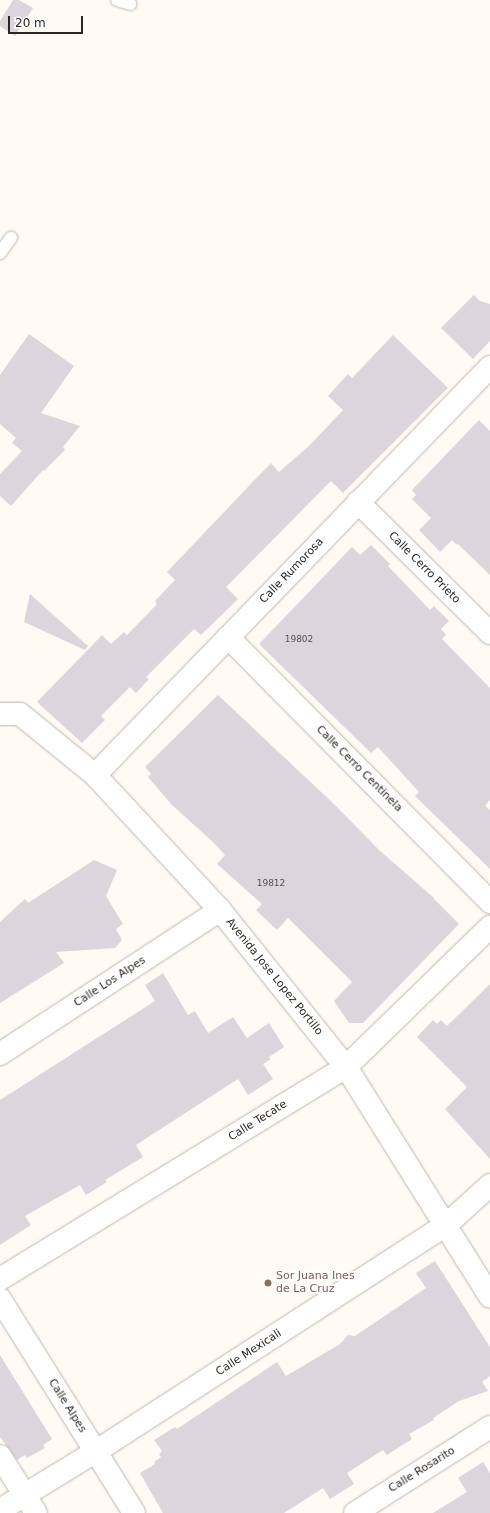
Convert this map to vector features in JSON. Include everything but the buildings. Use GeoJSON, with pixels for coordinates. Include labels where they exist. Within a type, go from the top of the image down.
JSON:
{"type":"FeatureCollection","features":[{"type":"Feature","properties":{"kind":"street","name":"Calle Rumorosa"},"geometry":{"type":"LineString","coordinates":[[95,775],[490,367]]}},
{"type":"Feature","properties":{"kind":"street","name":"Calle Cerro Prieto"},"geometry":{"type":"LineString","coordinates":[[358,502],[490,633]]}},
{"type":"Feature","properties":{"kind":"street","name":"Calle Cerro Centinela"},"geometry":{"type":"LineString","coordinates":[[228,637],[490,902]]}},
{"type":"Feature","properties":{"kind":"street","name":"Avenida Jose Lopez Portillo"},"geometry":{"type":"LineString","coordinates":[[0,714],[20,714],[95,775],[220,910],[346,1067],[490,1297]]}},
{"type":"Feature","properties":{"kind":"street","name":"Calle Los Alpes"},"geometry":{"type":"LineString","coordinates":[[0,1054],[220,910]]}},
{"type":"Feature","properties":{"kind":"street","name":"Calle Tecate"},"geometry":{"type":"LineString","coordinates":[[0,1279],[346,1067],[490,927]]}},
{"type":"Feature","properties":{"kind":"street","name":"Calle Mexicali"},"geometry":{"type":"LineString","coordinates":[[0,1510],[95,1452],[445,1226],[490,1185]]}},
{"type":"Feature","properties":{"kind":"street","name":"Calle Alpes"},"geometry":{"type":"LineString","coordinates":[[0,1299],[134,1513]]}},
{"type":"Feature","properties":{"kind":"street","name":"Calle Rosarito"},"geometry":{"type":"LineString","coordinates":[[354,1513],[490,1427]]}},
{"type":"Feature","properties":{"kind":"street"},"geometry":{"type":"LineString","coordinates":[[0,1456],[36,1513]]}},
{"type":"Feature","properties":{"kind":"lane"},"geometry":{"type":"LineString","coordinates":[[117,0],[130,4]]}},
{"type":"Feature","properties":{"kind":"lane"},"geometry":{"type":"LineString","coordinates":[[0,253],[11,238]]}},
{"type":"Feature","properties":{"kind":"place","name":"Sor Juana Ines de La Cruz"},"geometry":{"type":"Point","coordinates":[268,1283]}}]}
